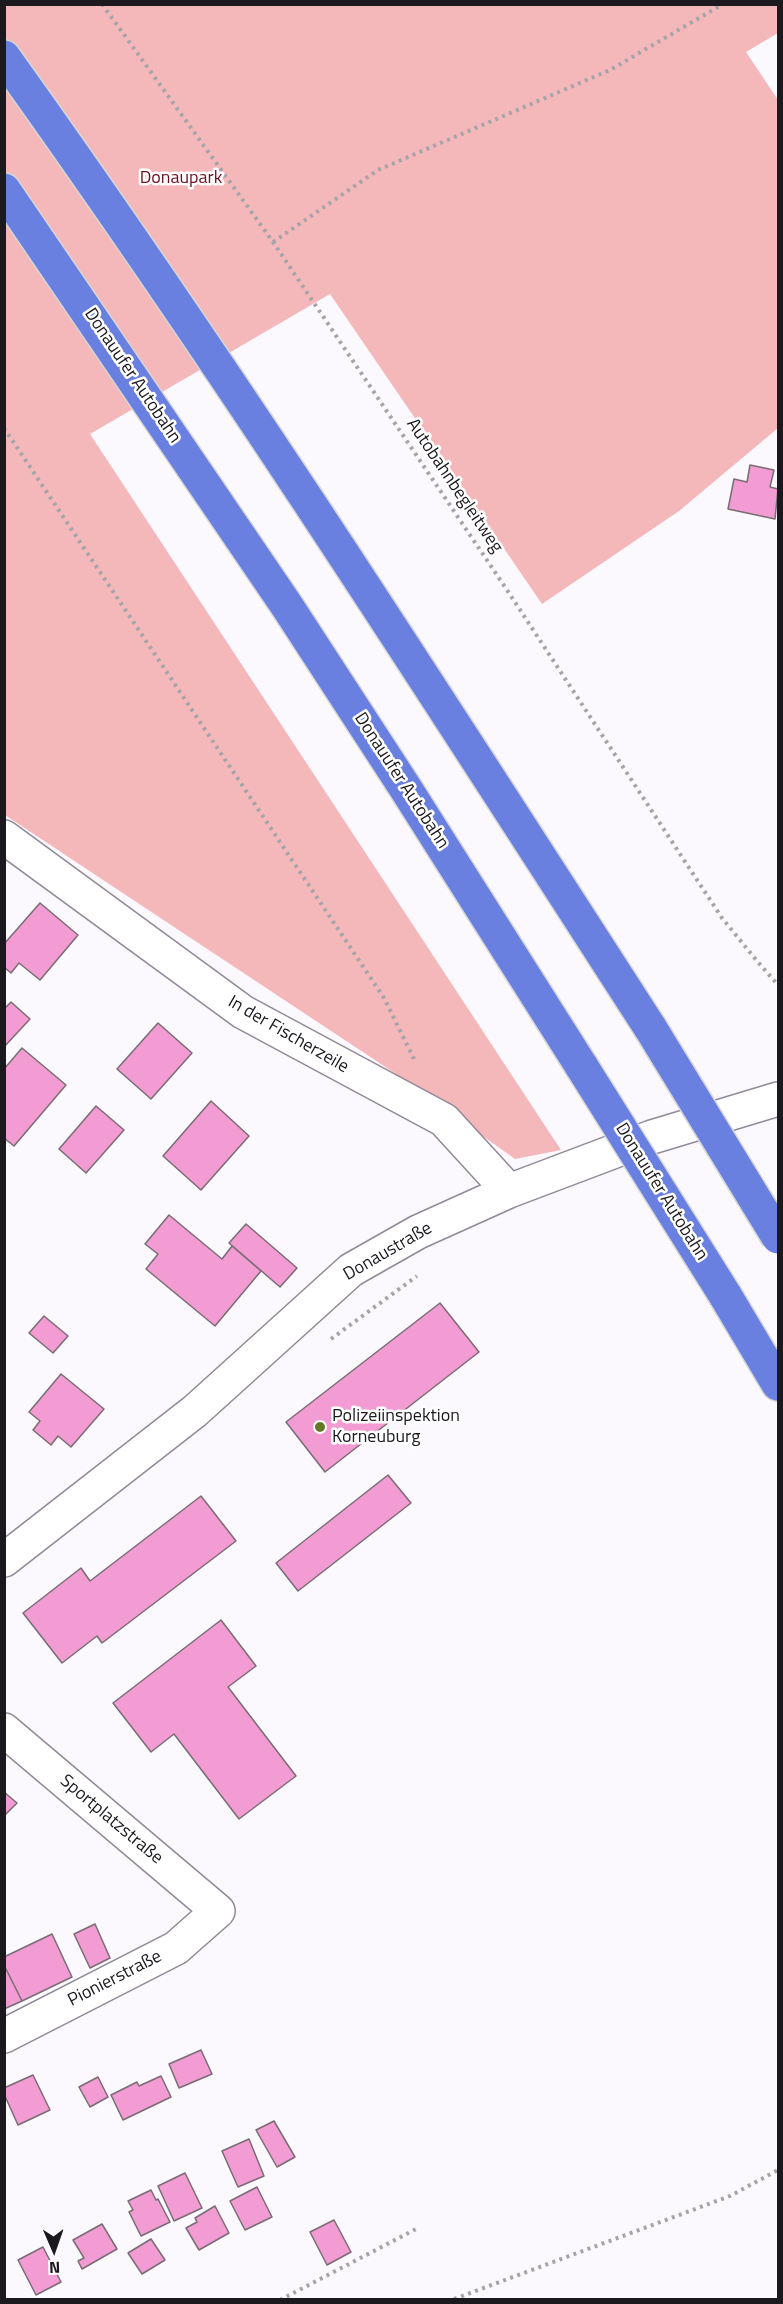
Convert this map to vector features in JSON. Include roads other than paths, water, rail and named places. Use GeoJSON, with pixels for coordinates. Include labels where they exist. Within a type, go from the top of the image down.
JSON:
{"type":"FeatureCollection","features":[{"type":"Feature","properties":{"kind":"highway"},"geometry":{"type":"LineString","coordinates":[[4,57],[197,334],[358,573],[651,1029],[778,1237]]}},
{"type":"Feature","properties":{"kind":"highway","name":"Donauufer Autobahn"},"geometry":{"type":"LineString","coordinates":[[4,190],[287,606],[406,789],[725,1294],[778,1384]]}},
{"type":"Feature","properties":{"kind":"street","name":"In der Fischerzeile"},"geometry":{"type":"LineString","coordinates":[[4,837],[243,1012],[444,1120],[509,1191]]}},
{"type":"Feature","properties":{"kind":"street","name":"Donaustraße"},"geometry":{"type":"LineString","coordinates":[[4,1560],[195,1412],[351,1270],[418,1232],[509,1191],[652,1137],[778,1099]]}},
{"type":"Feature","properties":{"kind":"street","name":"Sportplatzstraße"},"geometry":{"type":"LineString","coordinates":[[4,1730],[218,1911]]}},
{"type":"Feature","properties":{"kind":"street","name":"Pionierstraße"},"geometry":{"type":"LineString","coordinates":[[4,2036],[176,1948],[218,1911]]}},
{"type":"Feature","properties":{"kind":"place","name":"Polizeiinspektion Korneuburg"},"geometry":{"type":"Point","coordinates":[320,1427]}},
{"type":"Feature","properties":{"kind":"park label","name":"Donaupark"},"geometry":{"type":"Point","coordinates":[181,179]}}]}
